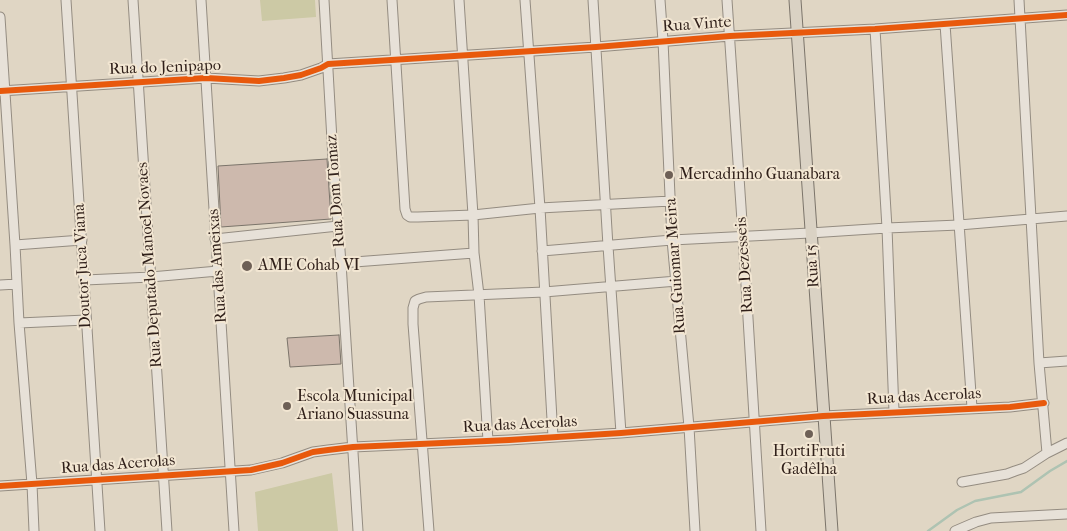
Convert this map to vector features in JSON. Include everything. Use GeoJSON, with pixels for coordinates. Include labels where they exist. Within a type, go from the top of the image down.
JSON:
{"type":"FeatureCollection","features":[{"type":"Feature","properties":{"kind":"main road","name":"Rua 15"},"geometry":{"type":"LineString","coordinates":[[795,0],[832,531]]}},
{"type":"Feature","properties":{"kind":"street","name":"Doutor Juca Viana"},"geometry":{"type":"LineString","coordinates":[[66,0],[100,531]]}},
{"type":"Feature","properties":{"kind":"street","name":"Rua Deputado Manoel Novaes"},"geometry":{"type":"LineString","coordinates":[[133,0],[167,531]]}},
{"type":"Feature","properties":{"kind":"street","name":"Rua das Ameixas"},"geometry":{"type":"LineString","coordinates":[[201,0],[234,531]]}},
{"type":"Feature","properties":{"kind":"street","name":"Rua Dom Tomaz"},"geometry":{"type":"LineString","coordinates":[[324,0],[358,531]]}},
{"type":"Feature","properties":{"kind":"street"},"geometry":{"type":"LineString","coordinates":[[392,0],[405,209],[407,215],[412,217],[473,215],[540,208],[671,201]]}},
{"type":"Feature","properties":{"kind":"street"},"geometry":{"type":"LineString","coordinates":[[459,0],[474,253],[479,294],[488,440]]}},
{"type":"Feature","properties":{"kind":"street"},"geometry":{"type":"LineString","coordinates":[[525,0],[540,208],[553,437]]}},
{"type":"Feature","properties":{"kind":"street"},"geometry":{"type":"LineString","coordinates":[[593,0],[621,432]]}},
{"type":"Feature","properties":{"kind":"street","name":"Rua Guiomar Meira"},"geometry":{"type":"LineString","coordinates":[[660,0],[672,240],[677,281],[695,531]]}},
{"type":"Feature","properties":{"kind":"street","name":"Rua Dezesseis"},"geometry":{"type":"LineString","coordinates":[[727,0],[761,531]]}},
{"type":"Feature","properties":{"kind":"street"},"geometry":{"type":"LineString","coordinates":[[1019,0],[1039,363],[1047,453]]}},
{"type":"Feature","properties":{"kind":"street"},"geometry":{"type":"LineString","coordinates":[[0,16],[3,91],[34,531]]}},
{"type":"Feature","properties":{"kind":"street","name":"Rua Vinte"},"geometry":{"type":"LineString","coordinates":[[328,64],[596,47],[730,36],[797,34],[1067,16]]}},
{"type":"Feature","properties":{"kind":"street"},"geometry":{"type":"LineString","coordinates":[[945,24],[972,408]]}},
{"type":"Feature","properties":{"kind":"street"},"geometry":{"type":"LineString","coordinates":[[875,29],[887,228],[894,412]]}},
{"type":"Feature","properties":{"kind":"street","name":"Rua do Jenipapo"},"geometry":{"type":"LineString","coordinates":[[3,91],[206,78],[259,81],[308,73],[328,64]]}},
{"type":"Feature","properties":{"kind":"street"},"geometry":{"type":"LineString","coordinates":[[542,251],[672,240],[959,225],[1067,216]]}},
{"type":"Feature","properties":{"kind":"street"},"geometry":{"type":"LineString","coordinates":[[215,239],[338,226]]}},
{"type":"Feature","properties":{"kind":"street"},"geometry":{"type":"LineString","coordinates":[[15,246],[82,240]]}},
{"type":"Feature","properties":{"kind":"street"},"geometry":{"type":"LineString","coordinates":[[341,263],[474,253]]}},
{"type":"Feature","properties":{"kind":"street"},"geometry":{"type":"LineString","coordinates":[[85,280],[218,271]]}},
{"type":"Feature","properties":{"kind":"street"},"geometry":{"type":"LineString","coordinates":[[429,531],[413,315],[413,305],[417,300],[426,297],[544,292],[677,281]]}},
{"type":"Feature","properties":{"kind":"street"},"geometry":{"type":"LineString","coordinates":[[0,285],[17,284]]}},
{"type":"Feature","properties":{"kind":"street"},"geometry":{"type":"LineString","coordinates":[[19,323],[86,320]]}},
{"type":"Feature","properties":{"kind":"street"},"geometry":{"type":"LineString","coordinates":[[1039,363],[1067,361]]}},
{"type":"Feature","properties":{"kind":"street","name":"Rua das Acerolas"},"geometry":{"type":"LineString","coordinates":[[0,486],[251,470],[282,463],[313,452],[352,447],[553,437],[823,416],[1010,407],[1044,403]]}},
{"type":"Feature","properties":{"kind":"street"},"geometry":{"type":"LineString","coordinates":[[962,482],[1007,474],[1024,468],[1067,443]]}},
{"type":"Feature","properties":{"kind":"street"},"geometry":{"type":"LineString","coordinates":[[955,531],[991,518],[1067,514]]}},
{"type":"Feature","properties":{"kind":"shaded area"},"geometry":{"type":"Polygon","coordinates":[[[260,0],[315,0],[316,17],[262,21],[260,0]]]}},
{"type":"Feature","properties":{"kind":"shaded area"},"geometry":{"type":"Polygon","coordinates":[[[332,473],[338,531],[258,531],[255,492],[332,473]]]}},
{"type":"Feature","properties":{"kind":"building"},"geometry":{"type":"Polygon","coordinates":[[[327,159],[331,219],[221,227],[218,166],[327,159]]]}},
{"type":"Feature","properties":{"kind":"building"},"geometry":{"type":"Polygon","coordinates":[[[339,335],[341,364],[290,367],[287,338],[339,335]]]}},
{"type":"Feature","properties":{"kind":"waterway"},"geometry":{"type":"LineString","coordinates":[[928,531],[957,510],[975,501],[1021,492],[1067,461]]}},
{"type":"Feature","properties":{"kind":"cycle path"},"geometry":{"type":"LineString","coordinates":[[0,91],[206,78],[259,81],[301,75],[328,64],[1067,15]]}},
{"type":"Feature","properties":{"kind":"cycle path"},"geometry":{"type":"LineString","coordinates":[[0,486],[251,470],[282,463],[313,452],[353,447],[621,433],[823,416],[1010,407],[1044,403]]}},
{"type":"Feature","properties":{"kind":"place","name":"Mercadinho Guanabara"},"geometry":{"type":"Point","coordinates":[669,175]}},
{"type":"Feature","properties":{"kind":"place","name":"AME Cohab VI"},"geometry":{"type":"Point","coordinates":[247,266]}},
{"type":"Feature","properties":{"kind":"place","name":"Escola Municipal Ariano Suassuna"},"geometry":{"type":"Point","coordinates":[287,406]}},
{"type":"Feature","properties":{"kind":"place","name":"HortiFruti Gadêlha"},"geometry":{"type":"Point","coordinates":[809,434]}}]}
